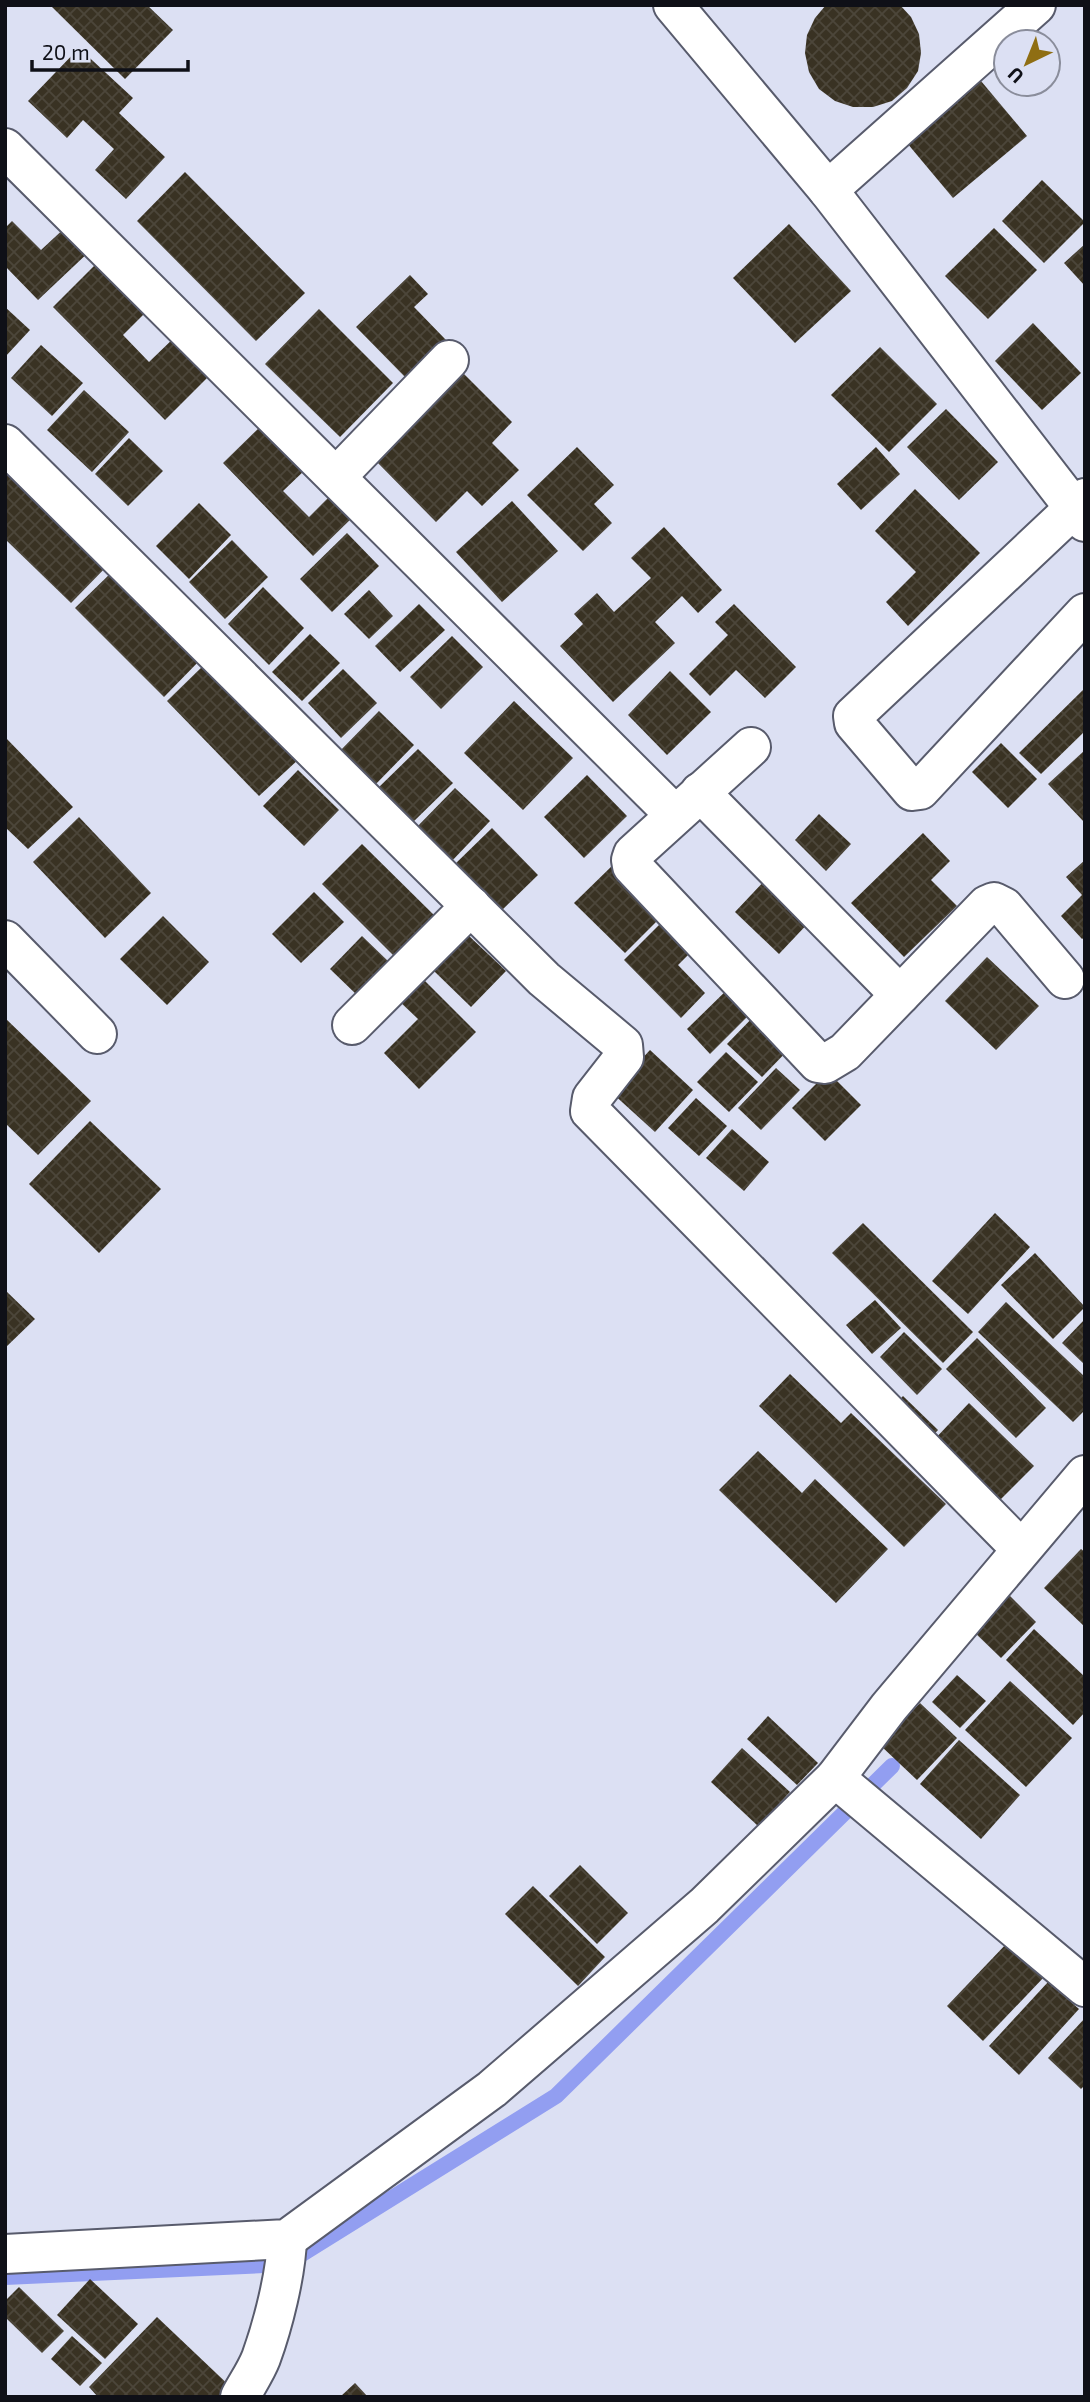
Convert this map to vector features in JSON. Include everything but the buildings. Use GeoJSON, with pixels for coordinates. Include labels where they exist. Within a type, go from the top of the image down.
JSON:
{"type":"FeatureCollection","features":[{"type":"Feature","properties":{"kind":"street"},"geometry":{"type":"LineString","coordinates":[[673,5],[828,190],[1081,509],[853,716],[854,723],[912,791],[920,790],[1085,613]]}},
{"type":"Feature","properties":{"kind":"street"},"geometry":{"type":"LineString","coordinates":[[828,190],[1036,5]]}},
{"type":"Feature","properties":{"kind":"street"},"geometry":{"type":"LineString","coordinates":[[5,148],[336,477],[688,804],[900,995]]}},
{"type":"Feature","properties":{"kind":"street"},"geometry":{"type":"LineString","coordinates":[[336,477],[449,360]]}},
{"type":"Feature","properties":{"kind":"street"},"geometry":{"type":"LineString","coordinates":[[5,444],[544,979],[623,1045],[624,1057],[592,1098],[590,1111],[1021,1549]]}},
{"type":"Feature","properties":{"kind":"street"},"geometry":{"type":"LineString","coordinates":[[751,747],[633,854],[632,866],[818,1063],[825,1064],[845,1052],[988,905],[994,902],[1004,907],[1065,979]]}},
{"type":"Feature","properties":{"kind":"street"},"geometry":{"type":"LineString","coordinates":[[352,1025],[471,906]]}},
{"type":"Feature","properties":{"kind":"street"},"geometry":{"type":"LineString","coordinates":[[5,940],[97,1034]]}},
{"type":"Feature","properties":{"kind":"street"},"geometry":{"type":"LineString","coordinates":[[5,2254],[287,2247],[492,2090],[704,1906],[849,1790],[889,1707],[1021,1549],[1083,1480]]}},
{"type":"Feature","properties":{"kind":"street"},"geometry":{"type":"LineString","coordinates":[[849,1790],[1085,1987]]}},
{"type":"Feature","properties":{"kind":"street"},"geometry":{"type":"LineString","coordinates":[[240,2397],[260,2361],[287,2247]]}},
{"type":"Feature","properties":{"kind":"waterway"},"geometry":{"type":"LineString","coordinates":[[5,2277],[286,2264],[556,2096],[892,1766]]}}]}
